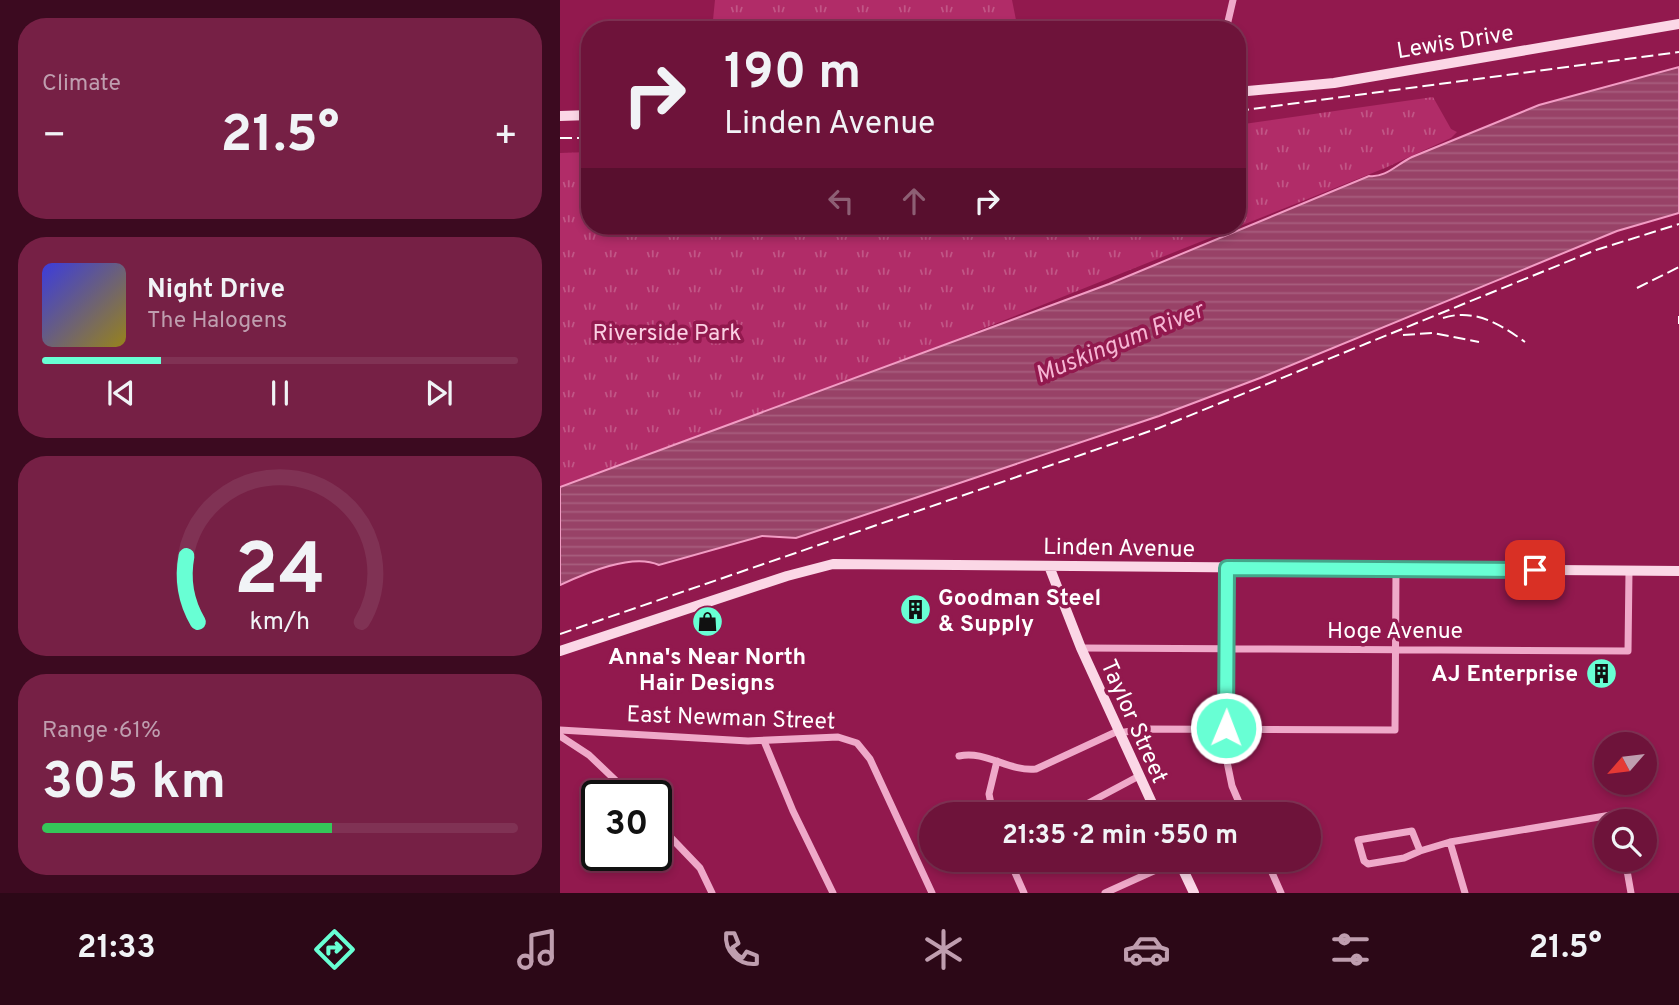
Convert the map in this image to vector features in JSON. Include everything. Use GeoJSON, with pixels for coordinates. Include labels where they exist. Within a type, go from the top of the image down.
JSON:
{"type":"FeatureCollection","features":[{"type":"Feature","properties":{"kind":"street"},"geometry":{"type":"LineString","coordinates":[[1228,21],[1233,0]]}},
{"type":"Feature","properties":{"kind":"street","name":"Lewis Drive"},"geometry":{"type":"LineString","coordinates":[[1246,91],[1334,83],[1679,24]]}},
{"type":"Feature","properties":{"kind":"street"},"geometry":{"type":"LineString","coordinates":[[560,116],[581,115]]}},
{"type":"Feature","properties":{"kind":"street","name":"Linden Avenue"},"geometry":{"type":"LineString","coordinates":[[560,651],[833,564],[1679,571]]}},
{"type":"Feature","properties":{"kind":"street","name":"Taylor Street"},"geometry":{"type":"LineString","coordinates":[[1049,566],[1081,648],[1151,802]]}},
{"type":"Feature","properties":{"kind":"street"},"geometry":{"type":"LineString","coordinates":[[1227,568],[1228,768],[1240,802]]}},
{"type":"Feature","properties":{"kind":"street"},"geometry":{"type":"LineString","coordinates":[[959,756],[971,753],[1036,769],[1130,729],[1395,730],[1396,569]]}},
{"type":"Feature","properties":{"kind":"street","name":"Hoge Avenue"},"geometry":{"type":"LineString","coordinates":[[1081,648],[1628,651],[1629,571]]}},
{"type":"Feature","properties":{"kind":"street","name":"East Newman Street"},"geometry":{"type":"LineString","coordinates":[[560,730],[764,741],[838,737],[857,743],[870,758],[932,893]]}},
{"type":"Feature","properties":{"kind":"street"},"geometry":{"type":"LineString","coordinates":[[560,736],[596,761],[616,780]]}},
{"type":"Feature","properties":{"kind":"street"},"geometry":{"type":"LineString","coordinates":[[764,741],[793,811],[833,893]]}},
{"type":"Feature","properties":{"kind":"street"},"geometry":{"type":"LineString","coordinates":[[991,802],[989,794],[997,761]]}},
{"type":"Feature","properties":{"kind":"street"},"geometry":{"type":"LineString","coordinates":[[1090,802],[1139,776]]}},
{"type":"Feature","properties":{"kind":"street"},"geometry":{"type":"LineString","coordinates":[[1420,850],[1412,831],[1358,840],[1364,861],[1368,864],[1404,858],[1420,850],[1450,842],[1594,821]]}},
{"type":"Feature","properties":{"kind":"street"},"geometry":{"type":"LineString","coordinates":[[672,839],[700,868],[712,893]]}},
{"type":"Feature","properties":{"kind":"street"},"geometry":{"type":"LineString","coordinates":[[1450,842],[1465,893]]}},
{"type":"Feature","properties":{"kind":"street"},"geometry":{"type":"LineString","coordinates":[[1015,872],[1024,893]]}},
{"type":"Feature","properties":{"kind":"street"},"geometry":{"type":"LineString","coordinates":[[1105,893],[1150,872]]}},
{"type":"Feature","properties":{"kind":"street"},"geometry":{"type":"LineString","coordinates":[[1184,872],[1194,893]]}},
{"type":"Feature","properties":{"kind":"street"},"geometry":{"type":"LineString","coordinates":[[1272,872],[1281,893]]}},
{"type":"Feature","properties":{"kind":"street"},"geometry":{"type":"LineString","coordinates":[[1627,872],[1631,893]]}},
{"type":"Feature","properties":{"kind":"green space"},"geometry":{"type":"Polygon","coordinates":[[[715,0],[1012,0],[1016,21],[713,21],[715,0]]]}},
{"type":"Feature","properties":{"kind":"green space","name":"Riverside Park"},"geometry":{"type":"Polygon","coordinates":[[[1433,97],[1451,129],[1457,132],[1451,138],[1385,168],[1246,224],[1246,124],[1433,97]]]}},
{"type":"Feature","properties":{"kind":"green space","name":"Riverside Park"},"geometry":{"type":"Polygon","coordinates":[[[581,152],[581,235],[1217,235],[942,345],[560,487],[560,153],[581,152]]]}},
{"type":"Feature","properties":{"kind":"water","name":"Muskingum River"},"geometry":{"type":"Polygon","coordinates":[[[1679,67],[1679,213],[1617,231],[1260,378],[1159,416],[796,538],[762,536],[659,565],[636,561],[623,563],[596,570],[560,585],[560,487],[1109,284],[1227,235],[1246,235],[1246,227],[1369,176],[1386,173],[1412,157],[1539,105],[1679,67]]]}},
{"type":"Feature","properties":{"kind":"railway"},"geometry":{"type":"LineString","coordinates":[[1246,110],[1679,52]]}},
{"type":"Feature","properties":{"kind":"railway"},"geometry":{"type":"LineString","coordinates":[[560,138],[581,138]]}},
{"type":"Feature","properties":{"kind":"railway"},"geometry":{"type":"LineString","coordinates":[[560,634],[1159,428],[1596,250],[1679,224]]}},
{"type":"Feature","properties":{"kind":"railway"},"geometry":{"type":"LineString","coordinates":[[1637,288],[1679,267]]}},
{"type":"Feature","properties":{"kind":"railway"},"geometry":{"type":"LineString","coordinates":[[1443,318],[1454,315],[1476,316],[1506,329],[1525,342]]}},
{"type":"Feature","properties":{"kind":"railway"},"geometry":{"type":"LineString","coordinates":[[1679,316],[1679,324]]}},
{"type":"Feature","properties":{"kind":"railway"},"geometry":{"type":"LineString","coordinates":[[1403,335],[1433,333],[1479,342]]}},
{"type":"Feature","properties":{"kind":"place","name":"Goodman Steel & Supply"},"geometry":{"type":"Point","coordinates":[915,610]}},
{"type":"Feature","properties":{"kind":"place","name":"Anna's Near North Hair Designs"},"geometry":{"type":"Point","coordinates":[707,622]}},
{"type":"Feature","properties":{"kind":"place","name":"AJ Enterprise"},"geometry":{"type":"Point","coordinates":[1601,673]}},
{"type":"Feature","properties":{"kind":"route"},"geometry":{"type":"LineString","coordinates":[[1226,728],[1227,568],[1535,570]]}}]}
